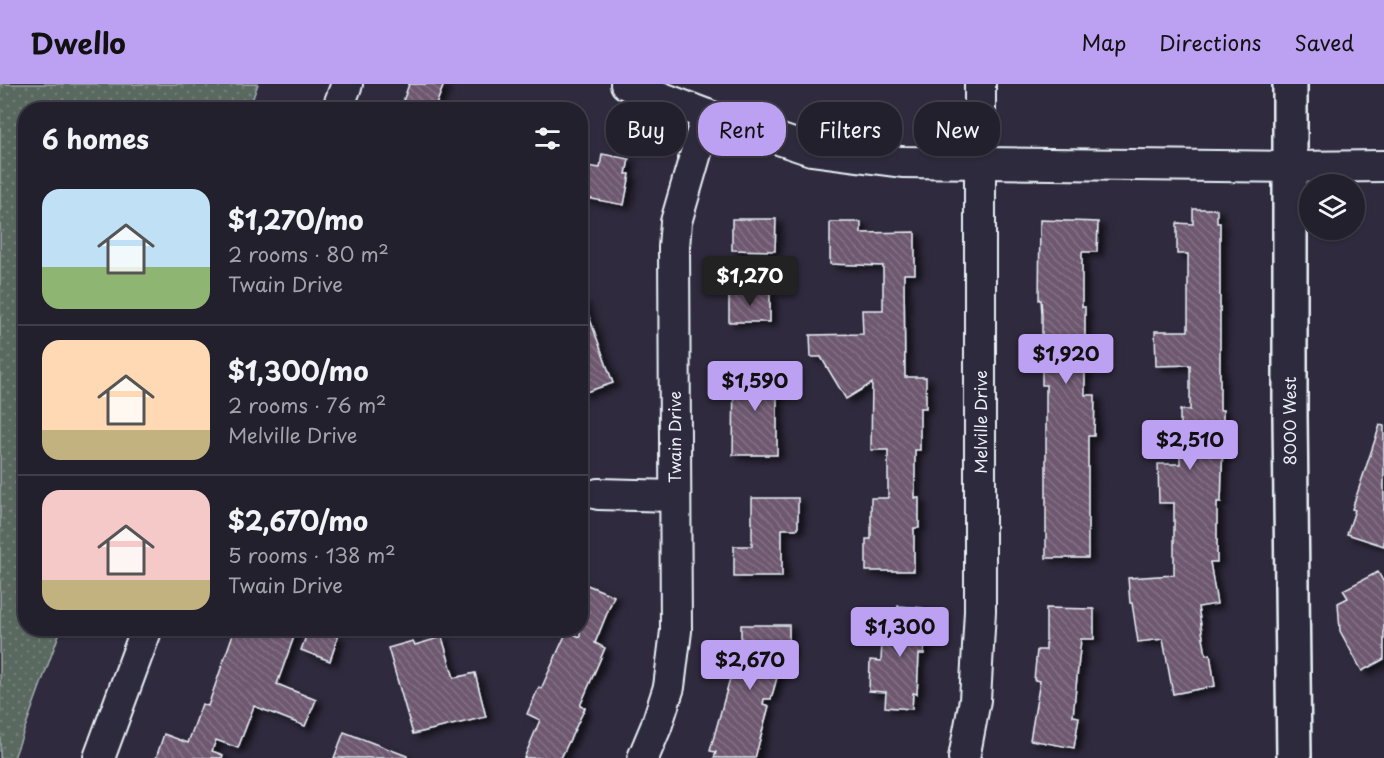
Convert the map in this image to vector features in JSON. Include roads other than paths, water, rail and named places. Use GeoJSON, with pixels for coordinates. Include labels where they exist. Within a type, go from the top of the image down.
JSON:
{"type":"FeatureCollection","features":[{"type":"Feature","properties":{"kind":"street"},"geometry":{"type":"LineString","coordinates":[[340,102],[347,84]]}},
{"type":"Feature","properties":{"kind":"street"},"geometry":{"type":"LineString","coordinates":[[626,84],[698,112]]}},
{"type":"Feature","properties":{"kind":"street","name":"Melville Drive"},"geometry":{"type":"LineString","coordinates":[[964,758],[975,700],[980,611],[980,84]]}},
{"type":"Feature","properties":{"kind":"street","name":"8000 West"},"geometry":{"type":"LineString","coordinates":[[1290,84],[1290,416],[1294,758]]}},
{"type":"Feature","properties":{"kind":"street"},"geometry":{"type":"LineString","coordinates":[[786,142],[811,150],[902,162],[1384,166]]}},
{"type":"Feature","properties":{"kind":"street","name":"Twain Drive"},"geometry":{"type":"LineString","coordinates":[[643,758],[662,710],[671,673],[676,631],[674,247],[676,222],[698,146]]}},
{"type":"Feature","properties":{"kind":"street"},"geometry":{"type":"LineString","coordinates":[[598,494],[675,496]]}},
{"type":"Feature","properties":{"kind":"street"},"geometry":{"type":"LineString","coordinates":[[99,758],[144,636]]}}]}
